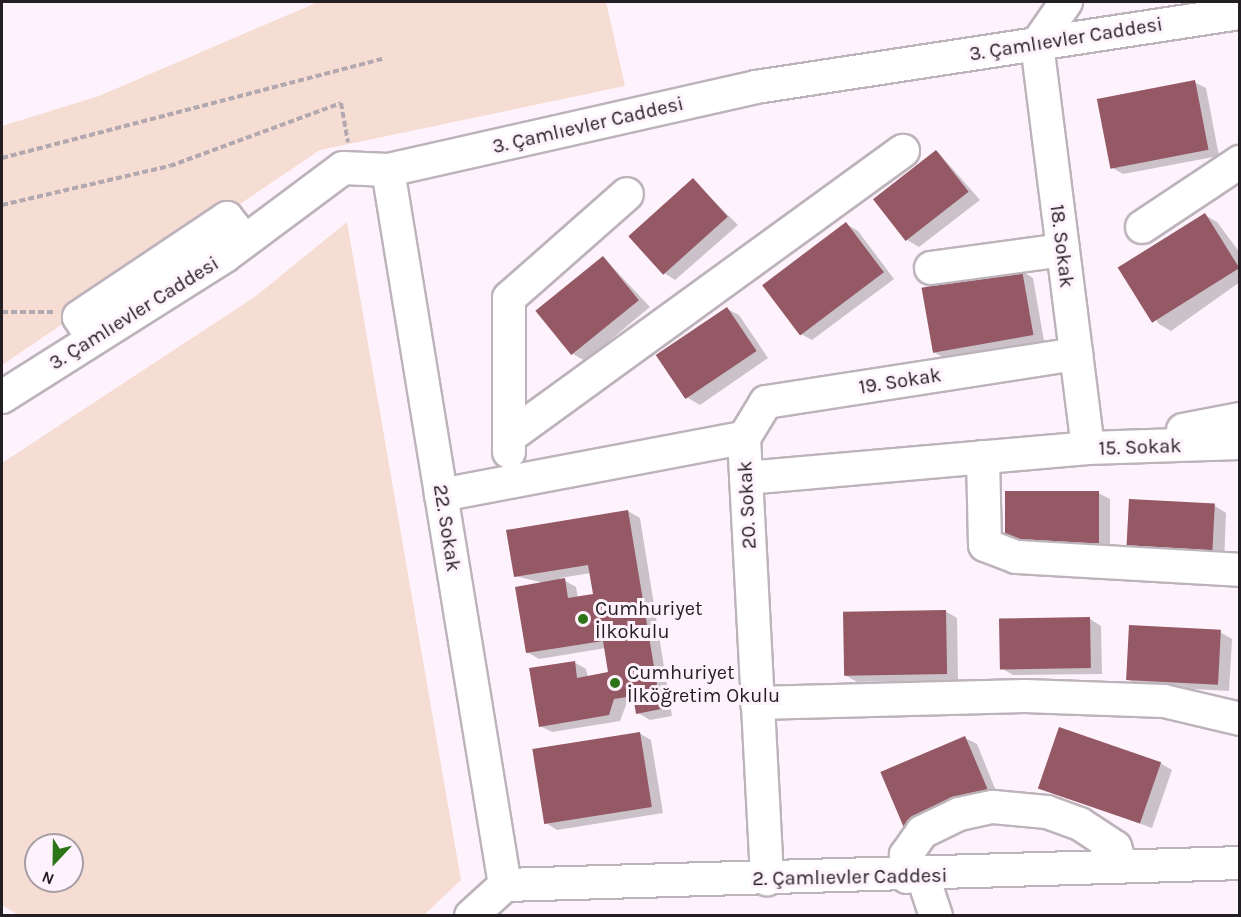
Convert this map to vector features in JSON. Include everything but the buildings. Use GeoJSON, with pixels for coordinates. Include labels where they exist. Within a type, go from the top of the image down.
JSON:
{"type":"FeatureCollection","features":[{"type":"Feature","properties":{"kind":"street"},"geometry":{"type":"LineString","coordinates":[[1037,44],[1066,2]]}},
{"type":"Feature","properties":{"kind":"street","name":"3. Çamlıevler Caddesi"},"geometry":{"type":"LineString","coordinates":[[2,397],[245,241],[343,168],[373,169],[756,87],[1239,13]]}},
{"type":"Feature","properties":{"kind":"street","name":"18. Sokak"},"geometry":{"type":"LineString","coordinates":[[1037,44],[1088,448]]}},
{"type":"Feature","properties":{"kind":"street"},"geometry":{"type":"LineString","coordinates":[[509,437],[903,151]]}},
{"type":"Feature","properties":{"kind":"street"},"geometry":{"type":"LineString","coordinates":[[1142,227],[1239,162]]}},
{"type":"Feature","properties":{"kind":"street","name":"22. Sokak"},"geometry":{"type":"LineString","coordinates":[[373,169],[441,495],[505,885]]}},
{"type":"Feature","properties":{"kind":"street"},"geometry":{"type":"LineString","coordinates":[[509,483],[509,298],[627,194]]}},
{"type":"Feature","properties":{"kind":"street"},"geometry":{"type":"LineString","coordinates":[[931,268],[1063,250]]}},
{"type":"Feature","properties":{"kind":"street","name":"19. Sokak"},"geometry":{"type":"LineString","coordinates":[[744,438],[766,402],[1076,354]]}},
{"type":"Feature","properties":{"kind":"street","name":"15. Sokak"},"geometry":{"type":"LineString","coordinates":[[1088,448],[1239,418]]}},
{"type":"Feature","properties":{"kind":"street","name":"20. Sokak"},"geometry":{"type":"LineString","coordinates":[[441,495],[744,438],[756,703],[767,879]]}},
{"type":"Feature","properties":{"kind":"street","name":"15. Sokak"},"geometry":{"type":"LineString","coordinates":[[1088,448],[1239,443]]}},
{"type":"Feature","properties":{"kind":"street"},"geometry":{"type":"LineString","coordinates":[[746,478],[1088,448]]}},
{"type":"Feature","properties":{"kind":"street"},"geometry":{"type":"LineString","coordinates":[[983,457],[985,544],[1016,557],[1239,570]]}},
{"type":"Feature","properties":{"kind":"street"},"geometry":{"type":"LineString","coordinates":[[756,703],[1025,696],[1164,700],[1239,719]]}},
{"type":"Feature","properties":{"kind":"street"},"geometry":{"type":"LineString","coordinates":[[936,915],[906,855],[922,832],[959,814],[993,807],[1047,812],[1080,824],[1115,848],[1121,866]]}},
{"type":"Feature","properties":{"kind":"street","name":"2. Çamlıevler Caddesi"},"geometry":{"type":"LineString","coordinates":[[505,885],[915,877],[1121,866],[1239,863]]}},
{"type":"Feature","properties":{"kind":"street"},"geometry":{"type":"LineString","coordinates":[[471,915],[505,885]]}},
{"type":"Feature","properties":{"kind":"path"},"geometry":{"type":"LineString","coordinates":[[2,158],[383,59]]}},
{"type":"Feature","properties":{"kind":"path"},"geometry":{"type":"LineString","coordinates":[[2,205],[170,166],[341,103],[342,128],[373,169]]}},
{"type":"Feature","properties":{"kind":"path"},"geometry":{"type":"LineString","coordinates":[[2,312],[67,311],[87,341]]}},
{"type":"Feature","properties":{"kind":"shaded area"},"geometry":{"type":"Polygon","coordinates":[[[318,2],[606,2],[625,86],[320,150],[2,365],[2,126],[99,96],[318,2]]]}},
{"type":"Feature","properties":{"kind":"shaded area"},"geometry":{"type":"Polygon","coordinates":[[[347,222],[461,880],[424,915],[18,915],[2,905],[2,463],[256,296],[347,222]]]}},
{"type":"Feature","properties":{"kind":"place","name":"Cumhuriyet İlkokulu"},"geometry":{"type":"Point","coordinates":[583,619]}},
{"type":"Feature","properties":{"kind":"place","name":"Cumhuriyet İlköğretim Okulu"},"geometry":{"type":"Point","coordinates":[615,683]}}]}
